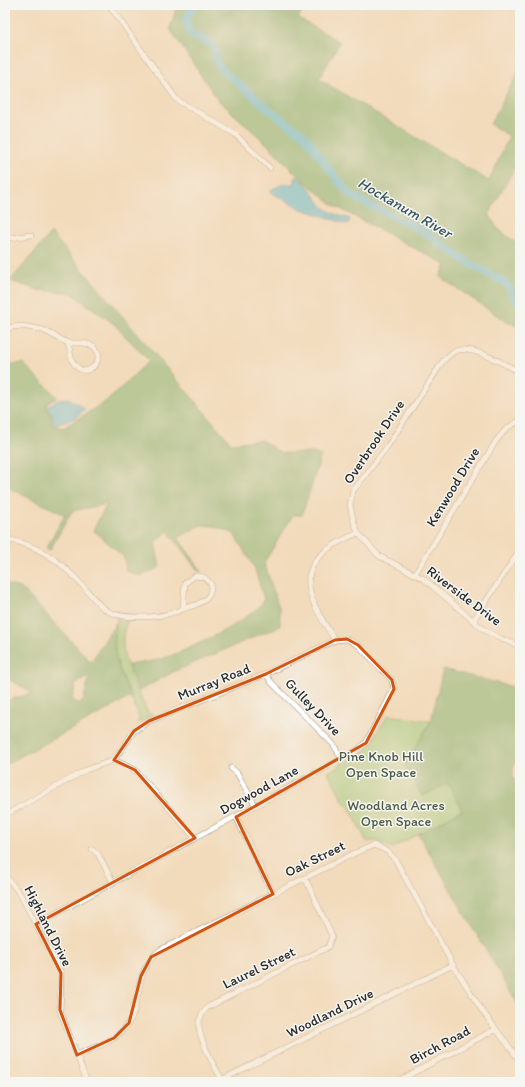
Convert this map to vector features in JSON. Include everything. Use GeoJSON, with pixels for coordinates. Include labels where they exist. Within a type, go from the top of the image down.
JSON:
{"type":"FeatureCollection","features":[{"type":"Feature","properties":{"kind":"street"},"geometry":{"type":"LineString","coordinates":[[109,5],[177,100],[235,134],[270,168]]}},
{"type":"Feature","properties":{"kind":"street"},"geometry":{"type":"LineString","coordinates":[[5,236],[11,238],[31,235]]}},
{"type":"Feature","properties":{"kind":"street"},"geometry":{"type":"LineString","coordinates":[[5,328],[22,326],[43,330],[68,343],[83,343],[94,346],[100,354],[98,362],[93,368],[85,370],[78,367],[72,361],[68,343]]}},
{"type":"Feature","properties":{"kind":"street","name":"Overbrook Drive"},"geometry":{"type":"LineString","coordinates":[[415,574],[400,568],[379,556],[358,533],[350,505],[353,491],[387,447],[442,361],[454,352],[462,350],[476,352],[520,372]]}},
{"type":"Feature","properties":{"kind":"street","name":"Kenwood Drive"},"geometry":{"type":"LineString","coordinates":[[415,574],[496,440],[506,430],[520,420]]}},
{"type":"Feature","properties":{"kind":"street"},"geometry":{"type":"LineString","coordinates":[[335,640],[315,604],[309,588],[308,579],[311,567],[320,554],[348,537],[358,533]]}},
{"type":"Feature","properties":{"kind":"street"},"geometry":{"type":"LineString","coordinates":[[5,539],[27,544],[53,557],[68,569],[106,610],[126,616],[153,616],[174,613],[208,599],[212,592],[211,584],[204,576],[195,576],[185,583],[183,609]]}},
{"type":"Feature","properties":{"kind":"street"},"geometry":{"type":"LineString","coordinates":[[473,621],[520,550]]}},
{"type":"Feature","properties":{"kind":"street","name":"Riverside Drive"},"geometry":{"type":"LineString","coordinates":[[415,574],[424,579],[473,621],[501,639],[520,646]]}},
{"type":"Feature","properties":{"kind":"street","name":"Dogwood Lane"},"geometry":{"type":"LineString","coordinates":[[36,924],[355,752],[366,743],[394,689],[392,680],[358,645],[347,639],[335,640]]}},
{"type":"Feature","properties":{"kind":"street","name":"Murray Road"},"geometry":{"type":"LineString","coordinates":[[114,760],[134,731],[149,721],[266,674],[335,640]]}},
{"type":"Feature","properties":{"kind":"street","name":"Gulley Drive"},"geometry":{"type":"LineString","coordinates":[[266,674],[271,682],[333,744],[342,759]]}},
{"type":"Feature","properties":{"kind":"street"},"geometry":{"type":"LineString","coordinates":[[5,815],[86,770],[114,760],[135,770],[195,838]]}},
{"type":"Feature","properties":{"kind":"street"},"geometry":{"type":"LineString","coordinates":[[231,768],[237,773],[255,805]]}},
{"type":"Feature","properties":{"kind":"street"},"geometry":{"type":"LineString","coordinates":[[236,817],[272,894]]}},
{"type":"Feature","properties":{"kind":"street","name":"Oak Street"},"geometry":{"type":"LineString","coordinates":[[77,1055],[114,1038],[129,1023],[133,1016],[141,976],[151,957],[171,944],[374,845],[382,847],[395,859],[453,965],[496,1029],[520,1061]]}},
{"type":"Feature","properties":{"kind":"street"},"geometry":{"type":"LineString","coordinates":[[92,849],[98,854],[113,882]]}},
{"type":"Feature","properties":{"kind":"street","name":"Highland Drive"},"geometry":{"type":"LineString","coordinates":[[5,875],[20,894],[61,973],[60,1010],[88,1082]]}},
{"type":"Feature","properties":{"kind":"street","name":"Laurel Street"},"geometry":{"type":"LineString","coordinates":[[221,1081],[198,1026],[202,1015],[208,1007],[328,946],[332,936],[305,878]]}},
{"type":"Feature","properties":{"kind":"street","name":"Woodland Drive"},"geometry":{"type":"LineString","coordinates":[[221,1081],[453,965]]}},
{"type":"Feature","properties":{"kind":"street","name":"Birch Road"},"geometry":{"type":"LineString","coordinates":[[396,1082],[496,1029]]}},
{"type":"Feature","properties":{"kind":"highlighted area"},"geometry":{"type":"Polygon","coordinates":[[[347,639],[358,645],[392,680],[394,689],[366,743],[236,817],[273,894],[151,957],[141,976],[129,1023],[114,1038],[77,1055],[60,1010],[61,973],[36,924],[195,838],[135,770],[114,760],[134,731],[149,721],[266,674],[335,640],[347,639]]]}},
{"type":"Feature","properties":{"kind":"green space"},"geometry":{"type":"Polygon","coordinates":[[[177,5],[307,5],[298,18],[340,42],[319,79],[489,181],[509,136],[490,124],[520,69],[520,158],[489,214],[497,228],[520,246],[520,328],[501,318],[440,277],[446,265],[333,205],[296,174],[269,146],[217,99],[170,29],[177,5]]]}},
{"type":"Feature","properties":{"kind":"green space"},"geometry":{"type":"Polygon","coordinates":[[[51,233],[231,443],[261,440],[281,453],[314,453],[321,456],[302,515],[293,515],[264,563],[280,610],[280,626],[175,671],[139,691],[128,665],[149,662],[171,656],[201,643],[234,625],[259,607],[264,599],[254,567],[233,533],[213,526],[201,525],[178,538],[202,571],[198,571],[168,531],[155,542],[160,567],[141,576],[126,571],[124,557],[93,530],[107,504],[72,511],[50,550],[46,548],[65,515],[5,486],[5,365],[23,363],[55,395],[57,398],[47,403],[46,408],[51,414],[52,425],[63,428],[108,400],[149,361],[114,324],[71,293],[38,290],[10,281],[51,233]]]}},
{"type":"Feature","properties":{"kind":"green space"},"geometry":{"type":"Polygon","coordinates":[[[5,584],[21,588],[91,662],[117,621],[115,633],[115,652],[119,669],[131,697],[5,765],[5,701],[33,693],[5,677],[5,584]],[[89,677],[76,683],[72,699],[78,703],[83,702],[89,677]]]}},
{"type":"Feature","properties":{"kind":"green space"},"geometry":{"type":"Polygon","coordinates":[[[116,618],[128,621],[124,632],[124,656],[148,713],[154,715],[138,723],[139,717],[116,660],[114,645],[117,621],[116,618]]]}},
{"type":"Feature","properties":{"kind":"green space"},"geometry":{"type":"Polygon","coordinates":[[[443,669],[513,687],[520,687],[520,754],[514,764],[513,773],[515,783],[520,793],[520,1008],[418,834],[462,810],[448,783],[422,796],[405,765],[431,721],[443,669]]]}},
{"type":"Feature","properties":{"kind":"green space"},"geometry":{"type":"Polygon","coordinates":[[[388,715],[431,721],[405,765],[448,782],[462,810],[392,848],[377,841],[367,842],[348,805],[346,806],[328,772],[366,751],[388,715]]]}},
{"type":"Feature","properties":{"kind":"water"},"geometry":{"type":"Polygon","coordinates":[[[297,177],[305,183],[323,206],[337,215],[350,219],[349,223],[347,224],[302,209],[270,192],[272,189],[284,184],[295,184],[295,178],[297,177]]]}},
{"type":"Feature","properties":{"kind":"water"},"geometry":{"type":"Polygon","coordinates":[[[68,398],[85,409],[75,418],[56,425],[53,423],[53,415],[48,409],[48,406],[59,400],[68,398]]]}},
{"type":"Feature","properties":{"kind":"waterway","name":"Hockanum River"},"geometry":{"type":"LineString","coordinates":[[194,5],[186,20],[190,33],[212,46],[218,64],[223,71],[276,115],[304,135],[339,182],[350,194],[363,202],[421,230],[470,264],[504,282],[509,287],[514,299],[520,304]]}},
{"type":"Feature","properties":{"kind":"park label","name":"Pine Knob Hill Open Space"},"geometry":{"type":"Point","coordinates":[381,764]}},
{"type":"Feature","properties":{"kind":"park label","name":"Woodland Acres Open Space"},"geometry":{"type":"Point","coordinates":[396,814]}}]}
